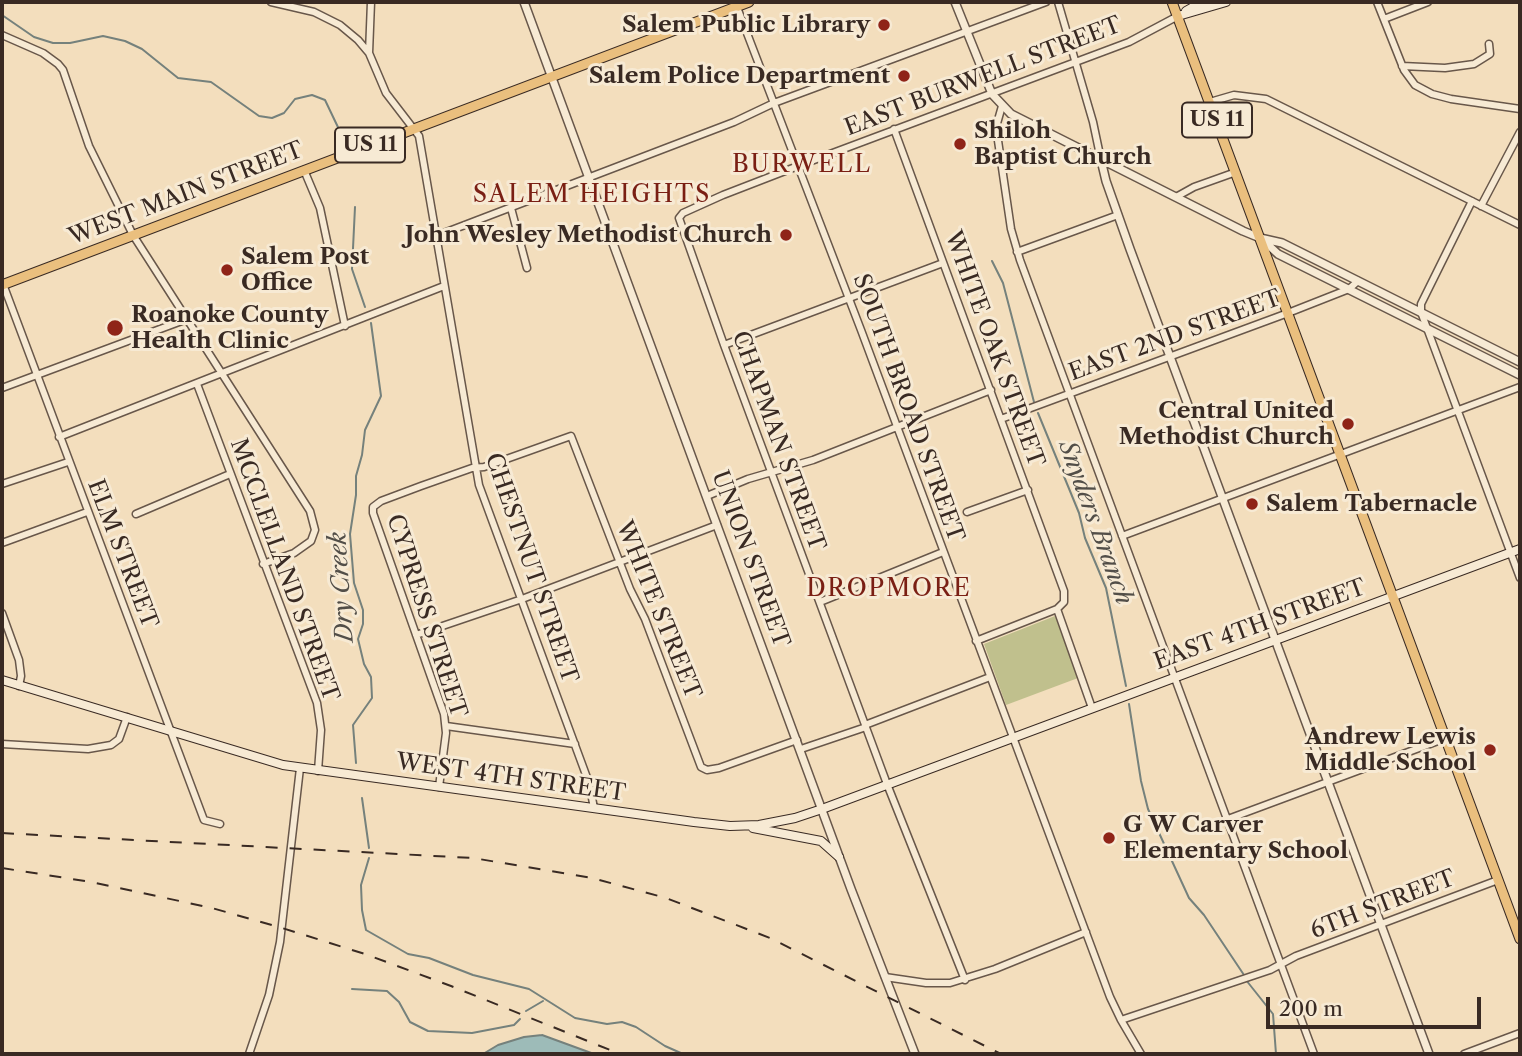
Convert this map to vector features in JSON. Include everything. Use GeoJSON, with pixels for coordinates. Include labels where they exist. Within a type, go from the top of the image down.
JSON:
{"type":"FeatureCollection","features":[{"type":"Feature","properties":{"kind":"main road","name":"US 11"},"geometry":{"type":"LineString","coordinates":[[736,4],[748,2]]}},
{"type":"Feature","properties":{"kind":"main road","name":"US 11"},"geometry":{"type":"LineString","coordinates":[[1172,2],[1520,939]]}},
{"type":"Feature","properties":{"kind":"main road"},"geometry":{"type":"LineString","coordinates":[[1178,16],[1202,2]]}},
{"type":"Feature","properties":{"kind":"main road"},"geometry":{"type":"LineString","coordinates":[[1178,16],[1226,2]]}},
{"type":"Feature","properties":{"kind":"main road","name":"WEST MAIN STREET"},"geometry":{"type":"LineString","coordinates":[[2,284],[736,4]]}},
{"type":"Feature","properties":{"kind":"main road","name":"EAST 4TH STREET"},"geometry":{"type":"LineString","coordinates":[[1013,737],[1520,549]]}},
{"type":"Feature","properties":{"kind":"main road","name":"WEST 4TH STREET"},"geometry":{"type":"LineString","coordinates":[[2,680],[258,758],[300,768],[694,822],[746,826],[777,822],[822,809],[1013,737]]}},
{"type":"Feature","properties":{"kind":"main road"},"geometry":{"type":"LineString","coordinates":[[746,826],[821,841],[839,857]]}},
{"type":"Feature","properties":{"kind":"street"},"geometry":{"type":"LineString","coordinates":[[271,2],[301,8],[327,18],[348,31],[369,52],[386,93],[403,118],[414,128]]}},
{"type":"Feature","properties":{"kind":"street"},"geometry":{"type":"LineString","coordinates":[[369,52],[371,2]]}},
{"type":"Feature","properties":{"kind":"street","name":"UNION STREET"},"geometry":{"type":"LineString","coordinates":[[524,2],[839,857],[915,1054]]}},
{"type":"Feature","properties":{"kind":"street"},"geometry":{"type":"LineString","coordinates":[[955,2],[992,94],[1011,114],[1261,238],[1282,243],[1520,362]]}},
{"type":"Feature","properties":{"kind":"street"},"geometry":{"type":"LineString","coordinates":[[436,236],[734,122],[774,103],[1046,2]]}},
{"type":"Feature","properties":{"kind":"street"},"geometry":{"type":"LineString","coordinates":[[1058,2],[1118,215],[1429,1054]]}},
{"type":"Feature","properties":{"kind":"street"},"geometry":{"type":"LineString","coordinates":[[1377,2],[1402,66],[1415,85],[1432,94],[1520,109]]}},
{"type":"Feature","properties":{"kind":"street"},"geometry":{"type":"LineString","coordinates":[[1384,19],[1428,2]]}},
{"type":"Feature","properties":{"kind":"street","name":"SOUTH BROAD STREET"},"geometry":{"type":"LineString","coordinates":[[736,4],[1086,933],[1121,1020],[1141,1054]]}},
{"type":"Feature","properties":{"kind":"street","name":"EAST BURWELL STREET"},"geometry":{"type":"LineString","coordinates":[[707,202],[894,129],[1076,63],[1129,42],[1178,16]]}},
{"type":"Feature","properties":{"kind":"street"},"geometry":{"type":"LineString","coordinates":[[2,35],[43,53],[63,70],[89,146],[133,235],[310,511],[315,530],[311,541],[294,553],[263,564]]}},
{"type":"Feature","properties":{"kind":"street"},"geometry":{"type":"LineString","coordinates":[[1402,66],[1445,68],[1474,64],[1489,54],[1489,44]]}},
{"type":"Feature","properties":{"kind":"street"},"geometry":{"type":"LineString","coordinates":[[1210,102],[1244,94],[1266,99],[1520,225]]}},
{"type":"Feature","properties":{"kind":"street"},"geometry":{"type":"LineString","coordinates":[[1002,106],[996,127],[1009,218],[1017,252],[1314,1054]]}},
{"type":"Feature","properties":{"kind":"street","name":"CHESTNUT STREET"},"geometry":{"type":"LineString","coordinates":[[414,128],[419,136],[479,485],[589,783],[594,808]]}},
{"type":"Feature","properties":{"kind":"street","name":"WHITE OAK STREET"},"geometry":{"type":"LineString","coordinates":[[894,129],[1062,582],[1065,600],[1057,609]]}},
{"type":"Feature","properties":{"kind":"street"},"geometry":{"type":"LineString","coordinates":[[1481,205],[1520,132]]}},
{"type":"Feature","properties":{"kind":"street"},"geometry":{"type":"LineString","coordinates":[[304,170],[320,208],[345,327]]}},
{"type":"Feature","properties":{"kind":"street"},"geometry":{"type":"LineString","coordinates":[[1176,197],[1194,187],[1236,172]]}},
{"type":"Feature","properties":{"kind":"street"},"geometry":{"type":"LineString","coordinates":[[1472,201],[1421,304],[1421,312],[1520,578]]}},
{"type":"Feature","properties":{"kind":"street","name":"CHAPMAN STREET"},"geometry":{"type":"LineString","coordinates":[[707,202],[683,213],[679,222],[887,784],[965,980]]}},
{"type":"Feature","properties":{"kind":"street"},"geometry":{"type":"LineString","coordinates":[[510,208],[527,268]]}},
{"type":"Feature","properties":{"kind":"street"},"geometry":{"type":"LineString","coordinates":[[1017,252],[1118,215]]}},
{"type":"Feature","properties":{"kind":"street"},"geometry":{"type":"LineString","coordinates":[[1261,238],[1278,254],[1520,375]]}},
{"type":"Feature","properties":{"kind":"street"},"geometry":{"type":"LineString","coordinates":[[724,345],[943,263]]}},
{"type":"Feature","properties":{"kind":"street","name":"EAST 2ND STREET"},"geometry":{"type":"LineString","coordinates":[[1001,419],[1288,313],[1349,289],[1359,281]]}},
{"type":"Feature","properties":{"kind":"street","name":"ELM STREET"},"geometry":{"type":"LineString","coordinates":[[2,284],[204,820],[220,824]]}},
{"type":"Feature","properties":{"kind":"street"},"geometry":{"type":"LineString","coordinates":[[59,437],[444,286]]}},
{"type":"Feature","properties":{"kind":"street"},"geometry":{"type":"LineString","coordinates":[[2,388],[187,319]]}},
{"type":"Feature","properties":{"kind":"street","name":"MCCLELLAND STREET"},"geometry":{"type":"LineString","coordinates":[[197,384],[317,703],[321,730],[318,771]]}},
{"type":"Feature","properties":{"kind":"street"},"geometry":{"type":"LineString","coordinates":[[1122,536],[1520,387]]}},
{"type":"Feature","properties":{"kind":"street"},"geometry":{"type":"LineString","coordinates":[[707,496],[991,390]]}},
{"type":"Feature","properties":{"kind":"street","name":"WHITE STREET"},"geometry":{"type":"LineString","coordinates":[[475,468],[571,436],[630,589],[645,619],[699,765],[707,771],[797,740]]}},
{"type":"Feature","properties":{"kind":"street"},"geometry":{"type":"LineString","coordinates":[[2,484],[68,462]]}},
{"type":"Feature","properties":{"kind":"street","name":"CYPRESS STREET"},"geometry":{"type":"LineString","coordinates":[[439,788],[446,726],[441,703],[373,510],[381,501],[475,468]]}},
{"type":"Feature","properties":{"kind":"street"},"geometry":{"type":"LineString","coordinates":[[136,514],[230,474]]}},
{"type":"Feature","properties":{"kind":"street"},"geometry":{"type":"LineString","coordinates":[[967,512],[1028,490]]}},
{"type":"Feature","properties":{"kind":"street"},"geometry":{"type":"LineString","coordinates":[[2,544],[88,512]]}},
{"type":"Feature","properties":{"kind":"street"},"geometry":{"type":"LineString","coordinates":[[416,635],[522,599],[717,525]]}},
{"type":"Feature","properties":{"kind":"street"},"geometry":{"type":"LineString","coordinates":[[820,602],[943,552]]}},
{"type":"Feature","properties":{"kind":"street"},"geometry":{"type":"LineString","coordinates":[[976,641],[1057,609],[1092,708]]}},
{"type":"Feature","properties":{"kind":"street"},"geometry":{"type":"LineString","coordinates":[[2,613],[20,667],[19,686]]}},
{"type":"Feature","properties":{"kind":"street"},"geometry":{"type":"LineString","coordinates":[[800,749],[990,677]]}},
{"type":"Feature","properties":{"kind":"street"},"geometry":{"type":"LineString","coordinates":[[2,744],[88,749],[111,746],[119,739],[127,717]]}},
{"type":"Feature","properties":{"kind":"street"},"geometry":{"type":"LineString","coordinates":[[446,726],[575,744]]}},
{"type":"Feature","properties":{"kind":"street"},"geometry":{"type":"LineString","coordinates":[[1228,819],[1446,738]]}},
{"type":"Feature","properties":{"kind":"street"},"geometry":{"type":"LineString","coordinates":[[249,1054],[269,995],[280,942],[300,768]]}},
{"type":"Feature","properties":{"kind":"street","name":"6TH STREET"},"geometry":{"type":"LineString","coordinates":[[1121,1020],[1281,965],[1296,956],[1499,880]]}},
{"type":"Feature","properties":{"kind":"street"},"geometry":{"type":"LineString","coordinates":[[885,977],[940,984],[965,980],[1086,933]]}},
{"type":"Feature","properties":{"kind":"street"},"geometry":{"type":"LineString","coordinates":[[1464,1054],[1520,1033]]}},
{"type":"Feature","properties":{"kind":"green space"},"geometry":{"type":"Polygon","coordinates":[[[1055,616],[1078,678],[1006,705],[984,644],[1055,616]]]}},
{"type":"Feature","properties":{"kind":"water"},"geometry":{"type":"Polygon","coordinates":[[[542,1035],[594,1054],[483,1054],[498,1045],[542,1035]]]}},
{"type":"Feature","properties":{"kind":"waterway","name":"Dry Creek"},"geometry":{"type":"LineString","coordinates":[[2,15],[34,37],[53,43],[70,43],[103,36],[125,41],[142,49],[178,78],[211,82],[259,116],[272,118],[284,113],[295,99],[312,95],[325,100],[346,144]]}},
{"type":"Feature","properties":{"kind":"waterway","name":"Dry Creek"},"geometry":{"type":"LineString","coordinates":[[355,207],[352,269],[365,307]]}},
{"type":"Feature","properties":{"kind":"waterway","name":"Snyders Branch"},"geometry":{"type":"LineString","coordinates":[[992,261],[1003,283],[1034,402]]}},
{"type":"Feature","properties":{"kind":"waterway","name":"Dry Creek"},"geometry":{"type":"LineString","coordinates":[[356,763],[353,725],[372,698],[371,677],[364,664],[358,639],[363,624],[363,610],[354,583],[350,534],[356,476],[365,430],[381,396],[371,323]]}},
{"type":"Feature","properties":{"kind":"waterway","name":"Snyders Branch"},"geometry":{"type":"LineString","coordinates":[[1038,413],[1106,588],[1126,686]]}},
{"type":"Feature","properties":{"kind":"waterway","name":"Snyders Branch"},"geometry":{"type":"LineString","coordinates":[[1129,704],[1148,809],[1189,898],[1204,915],[1244,975]]}},
{"type":"Feature","properties":{"kind":"waterway","name":"Dry Creek"},"geometry":{"type":"LineString","coordinates":[[362,798],[369,848]]}},
{"type":"Feature","properties":{"kind":"waterway","name":"Dry Creek"},"geometry":{"type":"LineString","coordinates":[[369,858],[361,885],[366,930],[408,954],[429,958],[473,975],[529,989],[575,1018],[607,1024],[622,1022],[636,1027],[683,1054]]}},
{"type":"Feature","properties":{"kind":"waterway","name":"Snyders Branch"},"geometry":{"type":"LineString","coordinates":[[1246,980],[1273,1014],[1276,1054]]}},
{"type":"Feature","properties":{"kind":"waterway"},"geometry":{"type":"LineString","coordinates":[[352,989],[387,991],[399,1002],[410,1022],[428,1031],[472,1033],[514,1025],[520,1019]]}},
{"type":"Feature","properties":{"kind":"waterway"},"geometry":{"type":"LineString","coordinates":[[526,1011],[543,1001]]}},
{"type":"Feature","properties":{"kind":"railway"},"geometry":{"type":"LineString","coordinates":[[2,833],[473,858],[592,878],[666,898],[770,938],[1001,1054]]}},
{"type":"Feature","properties":{"kind":"railway"},"geometry":{"type":"LineString","coordinates":[[2,868],[91,882],[212,908],[282,928],[365,954],[451,986],[620,1054]]}},
{"type":"Feature","properties":{"kind":"place","name":"Salem Public Library"},"geometry":{"type":"Point","coordinates":[884,25]}},
{"type":"Feature","properties":{"kind":"place","name":"Salem Police Department"},"geometry":{"type":"Point","coordinates":[904,76]}},
{"type":"Feature","properties":{"kind":"place","name":"Shiloh Baptist Church"},"geometry":{"type":"Point","coordinates":[960,144]}},
{"type":"Feature","properties":{"kind":"place","name":"John Wesley Methodist Church"},"geometry":{"type":"Point","coordinates":[786,235]}},
{"type":"Feature","properties":{"kind":"place","name":"Salem Post Office"},"geometry":{"type":"Point","coordinates":[227,270]}},
{"type":"Feature","properties":{"kind":"place","name":"Roanoke County Health Clinic"},"geometry":{"type":"Point","coordinates":[115,328]}},
{"type":"Feature","properties":{"kind":"place","name":"Central United Methodist Church"},"geometry":{"type":"Point","coordinates":[1348,424]}},
{"type":"Feature","properties":{"kind":"place","name":"Salem Tabernacle"},"geometry":{"type":"Point","coordinates":[1252,504]}},
{"type":"Feature","properties":{"kind":"place","name":"Andrew Lewis Middle School"},"geometry":{"type":"Point","coordinates":[1490,750]}},
{"type":"Feature","properties":{"kind":"place","name":"G W Carver Elementary School"},"geometry":{"type":"Point","coordinates":[1109,838]}},
{"type":"Feature","properties":{"kind":"district","name":"BURWELL"},"geometry":{"type":"Point","coordinates":[802,165]}},
{"type":"Feature","properties":{"kind":"district","name":"SALEM HEIGHTS"},"geometry":{"type":"Point","coordinates":[592,195]}},
{"type":"Feature","properties":{"kind":"district","name":"DROPMORE"},"geometry":{"type":"Point","coordinates":[889,589]}}]}
